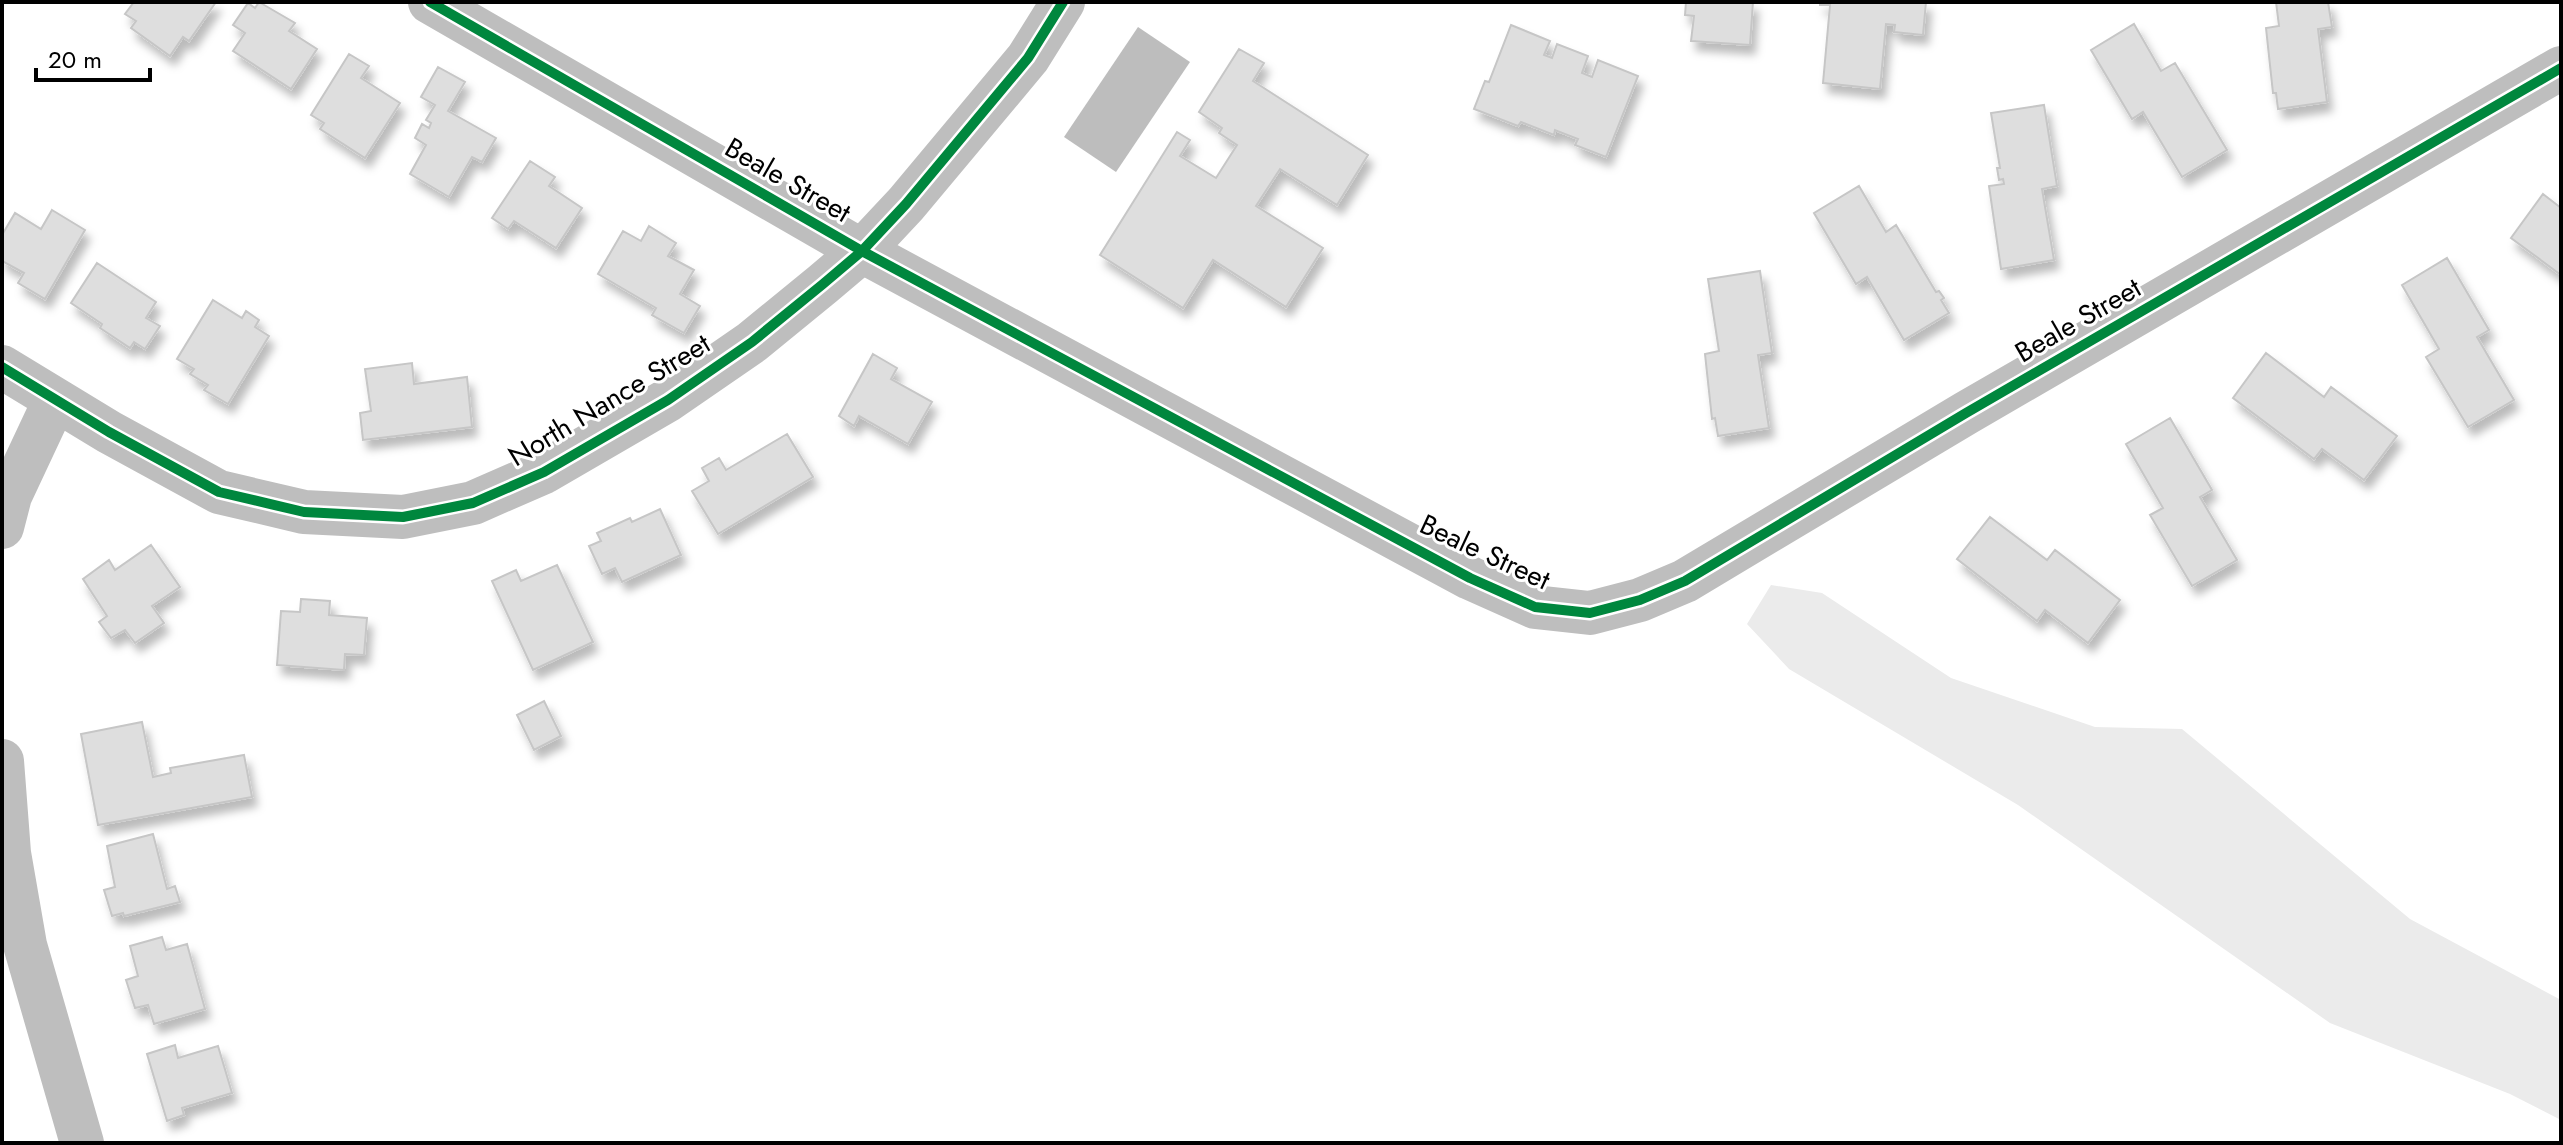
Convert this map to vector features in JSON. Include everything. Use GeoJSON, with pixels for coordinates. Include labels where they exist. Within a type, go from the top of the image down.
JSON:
{"type":"FeatureCollection","features":[{"type":"Feature","properties":{"kind":"street","name":"Beale Street"},"geometry":{"type":"LineString","coordinates":[[430,2],[862,251],[1470,578],[1535,607],[1590,613],[1640,600],[1685,581],[1728,557],[1966,413],[2561,68]]}},
{"type":"Feature","properties":{"kind":"street","name":"North Nance Street"},"geometry":{"type":"LineString","coordinates":[[2,367],[219,492],[304,512],[403,517],[473,503],[544,472],[668,400],[752,342],[862,251],[906,204],[1028,58],[1063,2]]}},
{"type":"Feature","properties":{"kind":"street"},"geometry":{"type":"LineString","coordinates":[[2,527],[10,496],[55,400]]}},
{"type":"Feature","properties":{"kind":"street"},"geometry":{"type":"LineString","coordinates":[[2,761],[9,853],[25,945],[82,1143]]}},
{"type":"Feature","properties":{"kind":"shaded area"},"geometry":{"type":"Polygon","coordinates":[[[1138,27],[1190,62],[1116,172],[1064,137],[1138,27]]]}},
{"type":"Feature","properties":{"kind":"shaded area"},"geometry":{"type":"Polygon","coordinates":[[[1771,585],[1822,593],[1951,678],[2095,727],[2182,729],[2410,919],[2561,1000],[2561,1120],[2510,1094],[2330,1023],[2018,805],[1789,669],[1747,624],[1771,585]]]}},
{"type":"Feature","properties":{"kind":"building"},"geometry":{"type":"Polygon","coordinates":[[[134,2],[216,2],[189,41],[183,37],[170,56],[131,28],[136,21],[125,14],[134,2]]]}},
{"type":"Feature","properties":{"kind":"building"},"geometry":{"type":"Polygon","coordinates":[[[259,2],[295,23],[289,31],[317,49],[291,89],[233,51],[245,33],[233,25],[248,3],[255,8],[259,2]]]}},
{"type":"Feature","properties":{"kind":"building"},"geometry":{"type":"Polygon","coordinates":[[[1686,2],[1753,2],[1750,45],[1691,41],[1694,16],[1685,15],[1686,2]]]}},
{"type":"Feature","properties":{"kind":"building"},"geometry":{"type":"Polygon","coordinates":[[[1820,2],[1926,2],[1923,35],[1894,32],[1895,25],[1886,24],[1880,89],[1823,83],[1830,5],[1820,5],[1820,2]]]}},
{"type":"Feature","properties":{"kind":"building"},"geometry":{"type":"Polygon","coordinates":[[[2276,2],[2328,2],[2332,27],[2318,29],[2327,102],[2278,109],[2276,93],[2273,93],[2266,28],[2279,26],[2276,2]]]}},
{"type":"Feature","properties":{"kind":"building"},"geometry":{"type":"Polygon","coordinates":[[[2134,24],[2161,71],[2175,63],[2227,150],[2182,177],[2143,112],[2132,119],[2091,50],[2134,24]]]}},
{"type":"Feature","properties":{"kind":"building"},"geometry":{"type":"Polygon","coordinates":[[[1511,25],[1550,41],[1544,55],[1552,58],[1557,44],[1588,56],[1582,73],[1592,77],[1598,60],[1638,76],[1606,157],[1575,145],[1578,139],[1555,130],[1554,135],[1521,122],[1518,126],[1474,109],[1485,81],[1489,82],[1511,25]]]}},
{"type":"Feature","properties":{"kind":"building"},"geometry":{"type":"Polygon","coordinates":[[[1239,49],[1264,63],[1253,81],[1368,155],[1337,205],[1280,169],[1256,206],[1323,248],[1286,307],[1213,260],[1183,308],[1100,255],[1177,132],[1190,140],[1180,156],[1216,178],[1237,145],[1219,133],[1222,128],[1199,112],[1239,49]]]}},
{"type":"Feature","properties":{"kind":"building"},"geometry":{"type":"Polygon","coordinates":[[[349,54],[369,66],[361,78],[400,103],[365,158],[320,129],[324,123],[311,115],[349,54]]]}},
{"type":"Feature","properties":{"kind":"building"},"geometry":{"type":"Polygon","coordinates":[[[438,67],[465,82],[448,111],[496,138],[482,162],[472,157],[449,197],[410,174],[426,145],[415,138],[422,124],[429,128],[431,123],[426,120],[435,105],[421,97],[438,67]]]}},
{"type":"Feature","properties":{"kind":"building"},"geometry":{"type":"Polygon","coordinates":[[[2044,105],[2057,186],[2042,189],[2054,260],[2001,269],[1989,186],[2004,184],[2003,179],[1999,180],[1997,168],[2000,168],[1991,113],[2044,105]]]}},
{"type":"Feature","properties":{"kind":"building"},"geometry":{"type":"Polygon","coordinates":[[[530,161],[555,177],[549,186],[582,208],[556,248],[514,221],[508,229],[492,218],[530,161]]]}},
{"type":"Feature","properties":{"kind":"building"},"geometry":{"type":"Polygon","coordinates":[[[1859,186],[1886,232],[1896,225],[1936,292],[1939,291],[1944,298],[1941,300],[1949,313],[1904,340],[1867,277],[1856,284],[1814,213],[1859,186]]]}},
{"type":"Feature","properties":{"kind":"building"},"geometry":{"type":"Polygon","coordinates":[[[2543,194],[2561,208],[2561,275],[2511,238],[2543,194]]]}},
{"type":"Feature","properties":{"kind":"building"},"geometry":{"type":"Polygon","coordinates":[[[52,210],[85,230],[45,299],[18,283],[24,273],[2,261],[2,235],[15,213],[41,229],[52,210]]]}},
{"type":"Feature","properties":{"kind":"building"},"geometry":{"type":"Polygon","coordinates":[[[649,226],[676,243],[668,256],[694,270],[680,294],[700,306],[684,333],[652,315],[656,308],[598,274],[623,231],[641,241],[649,226]]]}},
{"type":"Feature","properties":{"kind":"building"},"geometry":{"type":"Polygon","coordinates":[[[2447,258],[2489,330],[2477,337],[2514,400],[2468,427],[2426,357],[2439,349],[2402,285],[2447,258]]]}},
{"type":"Feature","properties":{"kind":"building"},"geometry":{"type":"Polygon","coordinates":[[[97,263],[156,302],[146,318],[160,326],[145,349],[134,342],[130,348],[71,303],[97,263]]]}},
{"type":"Feature","properties":{"kind":"building"},"geometry":{"type":"Polygon","coordinates":[[[1760,271],[1772,353],[1758,355],[1769,428],[1718,436],[1715,418],[1712,419],[1705,354],[1719,351],[1708,279],[1760,271]]]}},
{"type":"Feature","properties":{"kind":"building"},"geometry":{"type":"Polygon","coordinates":[[[213,300],[242,318],[246,311],[259,320],[255,327],[269,336],[228,404],[204,390],[208,385],[190,374],[194,369],[177,359],[213,300]]]}},
{"type":"Feature","properties":{"kind":"building"},"geometry":{"type":"Polygon","coordinates":[[[2266,353],[2324,397],[2331,387],[2397,436],[2364,480],[2322,449],[2314,459],[2233,398],[2266,353]]]}},
{"type":"Feature","properties":{"kind":"building"},"geometry":{"type":"Polygon","coordinates":[[[873,354],[897,368],[891,379],[932,402],[908,444],[859,416],[854,426],[839,416],[873,354]]]}},
{"type":"Feature","properties":{"kind":"building"},"geometry":{"type":"Polygon","coordinates":[[[412,363],[414,384],[467,377],[472,427],[363,440],[360,413],[371,411],[365,369],[412,363]]]}},
{"type":"Feature","properties":{"kind":"building"},"geometry":{"type":"Polygon","coordinates":[[[2170,418],[2212,490],[2200,497],[2237,560],[2192,586],[2150,515],[2163,508],[2126,444],[2170,418]]]}},
{"type":"Feature","properties":{"kind":"building"},"geometry":{"type":"Polygon","coordinates":[[[787,434],[813,477],[718,534],[692,491],[709,481],[702,468],[719,458],[726,470],[787,434]]]}},
{"type":"Feature","properties":{"kind":"building"},"geometry":{"type":"Polygon","coordinates":[[[660,509],[681,555],[622,582],[615,568],[602,574],[589,546],[601,541],[597,533],[660,509]]]}},
{"type":"Feature","properties":{"kind":"building"},"geometry":{"type":"Polygon","coordinates":[[[1990,517],[2047,560],[2055,550],[2120,600],[2088,643],[2045,610],[2037,621],[1957,559],[1990,517]]]}},
{"type":"Feature","properties":{"kind":"building"},"geometry":{"type":"Polygon","coordinates":[[[151,545],[180,587],[152,606],[164,623],[135,643],[125,630],[111,638],[99,622],[107,616],[83,579],[109,560],[115,570],[151,545]]]}},
{"type":"Feature","properties":{"kind":"building"},"geometry":{"type":"Polygon","coordinates":[[[557,565],[593,642],[533,670],[492,581],[516,570],[521,581],[557,565]]]}},
{"type":"Feature","properties":{"kind":"building"},"geometry":{"type":"Polygon","coordinates":[[[301,599],[330,601],[329,615],[367,618],[364,655],[345,654],[344,670],[277,665],[281,611],[300,612],[301,599]]]}},
{"type":"Feature","properties":{"kind":"building"},"geometry":{"type":"Polygon","coordinates":[[[544,701],[561,736],[534,750],[517,715],[544,701]]]}},
{"type":"Feature","properties":{"kind":"building"},"geometry":{"type":"Polygon","coordinates":[[[142,722],[153,777],[171,773],[170,768],[244,755],[252,797],[98,825],[81,734],[142,722]]]}},
{"type":"Feature","properties":{"kind":"building"},"geometry":{"type":"Polygon","coordinates":[[[153,834],[167,889],[175,886],[180,902],[124,916],[123,913],[112,916],[104,890],[115,887],[107,846],[153,834]]]}},
{"type":"Feature","properties":{"kind":"building"},"geometry":{"type":"Polygon","coordinates":[[[162,937],[166,950],[187,944],[205,1009],[154,1024],[148,1005],[135,1008],[126,980],[138,976],[130,946],[162,937]]]}},
{"type":"Feature","properties":{"kind":"building"},"geometry":{"type":"Polygon","coordinates":[[[175,1045],[178,1058],[218,1046],[232,1093],[182,1108],[184,1115],[167,1121],[147,1054],[175,1045]]]}},
{"type":"Feature","properties":{"kind":"cycle path"},"geometry":{"type":"LineString","coordinates":[[430,2],[862,251],[1470,578],[1535,607],[1590,613],[1640,600],[1685,581],[1966,413],[2561,68]]}},
{"type":"Feature","properties":{"kind":"cycle path"},"geometry":{"type":"LineString","coordinates":[[2,367],[109,432],[219,492],[304,512],[403,517],[473,503],[544,472],[668,400],[752,342],[862,251],[906,204],[1028,58],[1063,2]]}}]}
